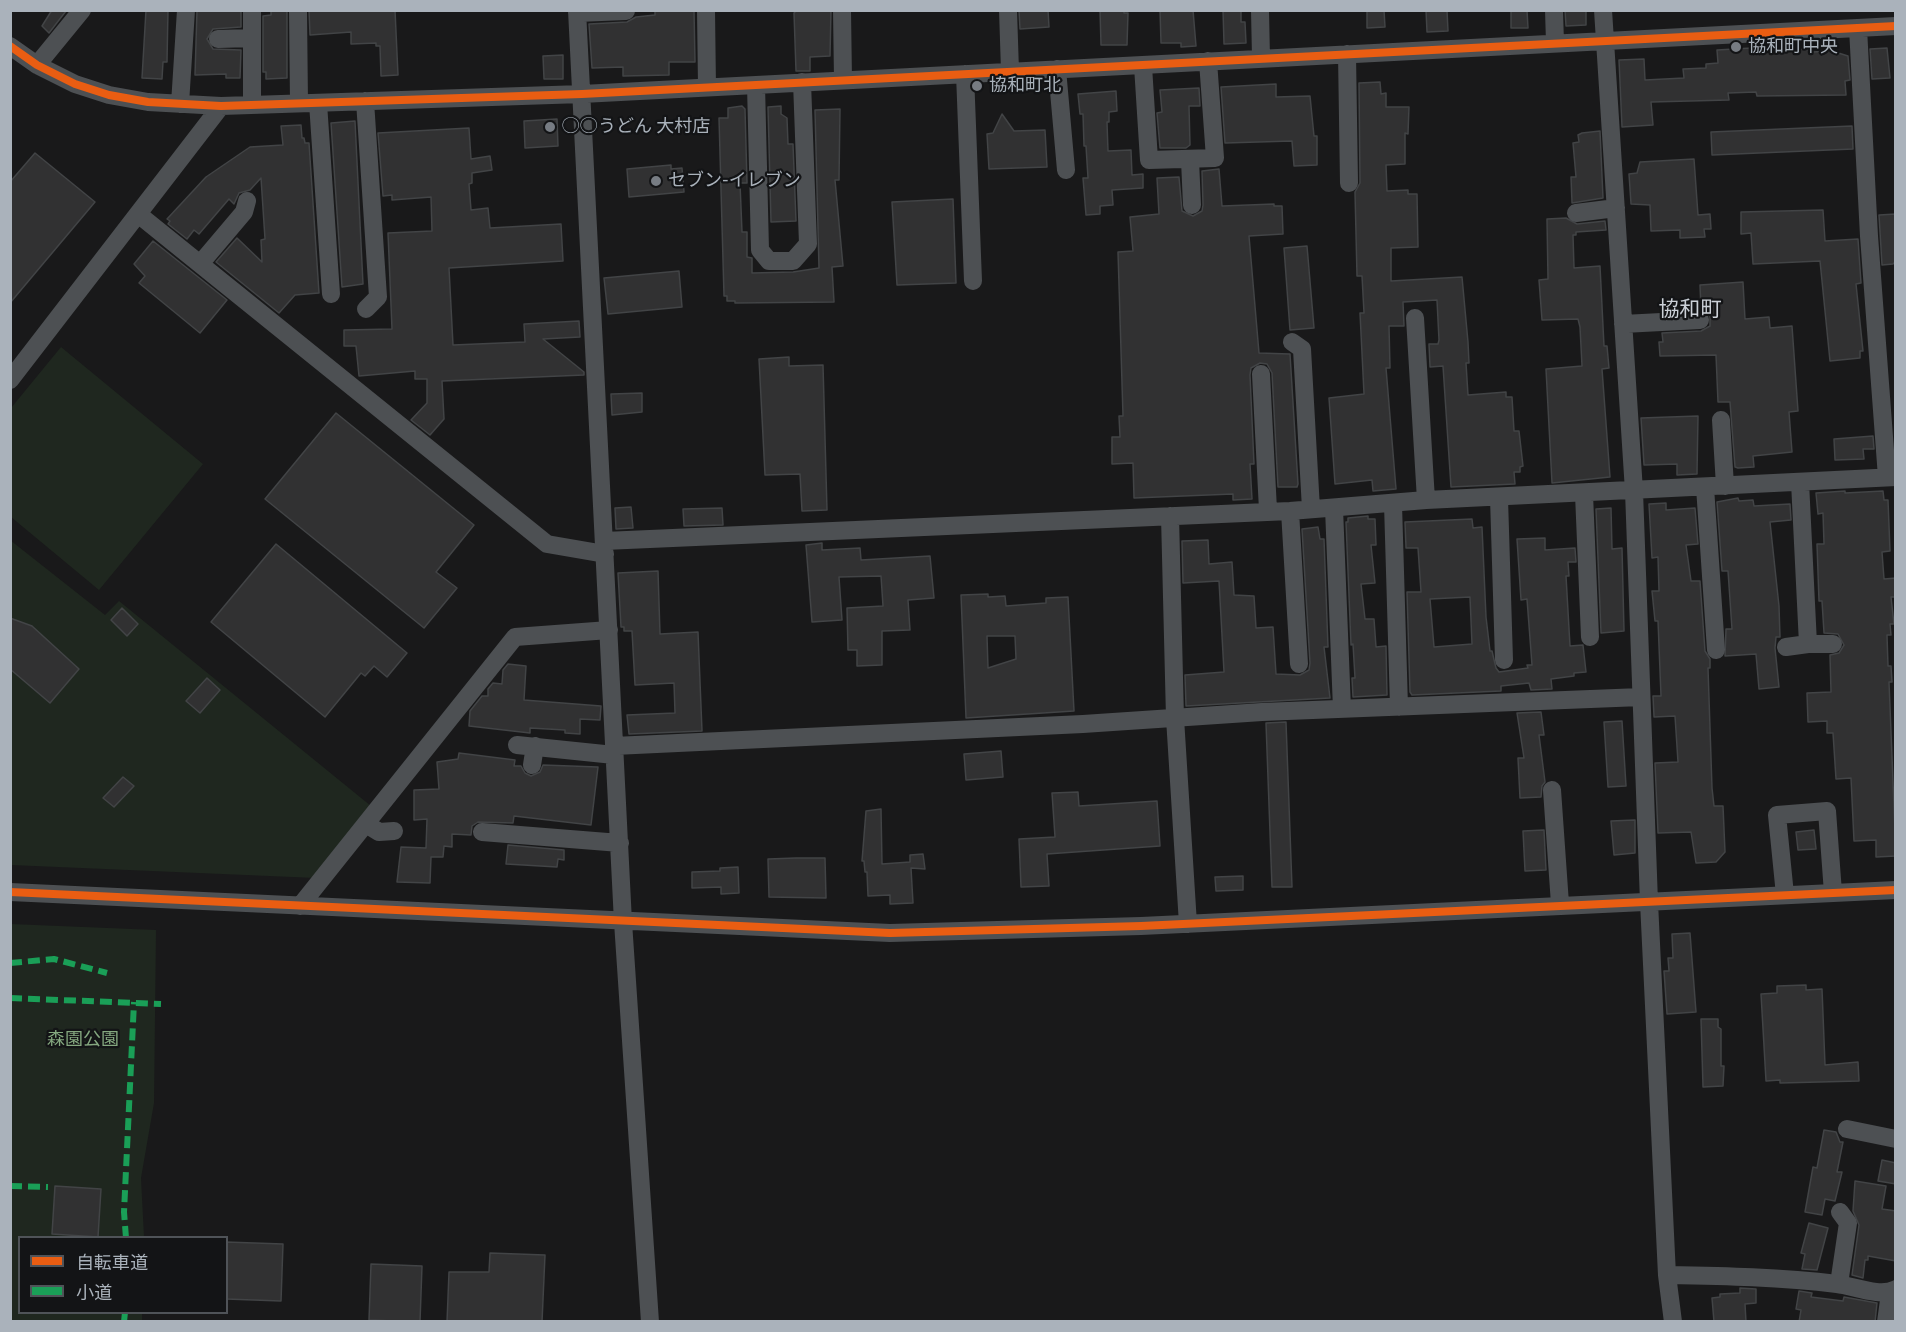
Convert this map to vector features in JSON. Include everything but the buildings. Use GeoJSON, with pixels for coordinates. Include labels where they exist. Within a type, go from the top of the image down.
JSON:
{"type":"FeatureCollection","features":[{"type":"Feature","properties":{"kind":"street"},"geometry":{"type":"LineString","coordinates":[[38,65],[82,10]]}},
{"type":"Feature","properties":{"kind":"street"},"geometry":{"type":"LineString","coordinates":[[180,104],[186,10]]}},
{"type":"Feature","properties":{"kind":"street"},"geometry":{"type":"LineString","coordinates":[[252,10],[252,105]]}},
{"type":"Feature","properties":{"kind":"street"},"geometry":{"type":"LineString","coordinates":[[298,10],[331,294]]}},
{"type":"Feature","properties":{"kind":"street"},"geometry":{"type":"LineString","coordinates":[[626,10],[577,12],[620,843],[622,922],[650,1322]]}},
{"type":"Feature","properties":{"kind":"street"},"geometry":{"type":"LineString","coordinates":[[706,10],[708,87]]}},
{"type":"Feature","properties":{"kind":"street"},"geometry":{"type":"LineString","coordinates":[[842,10],[843,80]]}},
{"type":"Feature","properties":{"kind":"street"},"geometry":{"type":"LineString","coordinates":[[1008,10],[1010,71]]}},
{"type":"Feature","properties":{"kind":"street"},"geometry":{"type":"LineString","coordinates":[[1260,10],[1261,58]]}},
{"type":"Feature","properties":{"kind":"street"},"geometry":{"type":"LineString","coordinates":[[1554,10],[1555,43]]}},
{"type":"Feature","properties":{"kind":"street"},"geometry":{"type":"LineString","coordinates":[[1603,10],[1634,491],[1649,902],[1668,1275],[1673,1322]]}},
{"type":"Feature","properties":{"kind":"street"},"geometry":{"type":"LineString","coordinates":[[10,46],[38,65],[75,84],[109,95],[148,102],[221,106],[582,93],[1143,66],[1858,28],[1891,21]]}},
{"type":"Feature","properties":{"kind":"street"},"geometry":{"type":"LineString","coordinates":[[138,214],[547,544],[604,547],[1268,510],[1290,511],[1426,500],[1584,494],[1891,477],[1869,236],[1858,28]]}},
{"type":"Feature","properties":{"kind":"street"},"geometry":{"type":"LineString","coordinates":[[218,39],[252,38]]}},
{"type":"Feature","properties":{"kind":"street"},"geometry":{"type":"LineString","coordinates":[[1347,54],[1349,183]]}},
{"type":"Feature","properties":{"kind":"street"},"geometry":{"type":"LineString","coordinates":[[1143,66],[1149,160],[1190,160],[1215,158],[1208,61]]}},
{"type":"Feature","properties":{"kind":"street"},"geometry":{"type":"LineString","coordinates":[[1057,69],[1066,170]]}},
{"type":"Feature","properties":{"kind":"street"},"geometry":{"type":"LineString","coordinates":[[965,74],[973,281]]}},
{"type":"Feature","properties":{"kind":"street"},"geometry":{"type":"LineString","coordinates":[[756,85],[760,250],[769,261],[793,261],[808,244],[802,82]]}},
{"type":"Feature","properties":{"kind":"street"},"geometry":{"type":"LineString","coordinates":[[365,101],[378,297],[366,309]]}},
{"type":"Feature","properties":{"kind":"street"},"geometry":{"type":"LineString","coordinates":[[10,380],[221,106]]}},
{"type":"Feature","properties":{"kind":"street"},"geometry":{"type":"LineString","coordinates":[[1190,160],[1192,205]]}},
{"type":"Feature","properties":{"kind":"street"},"geometry":{"type":"LineString","coordinates":[[200,264],[244,212],[247,201]]}},
{"type":"Feature","properties":{"kind":"street"},"geometry":{"type":"LineString","coordinates":[[1576,213],[1616,208]]}},
{"type":"Feature","properties":{"kind":"street"},"geometry":{"type":"LineString","coordinates":[[1415,318],[1426,500]]}},
{"type":"Feature","properties":{"kind":"street"},"geometry":{"type":"LineString","coordinates":[[1623,324],[1700,320]]}},
{"type":"Feature","properties":{"kind":"street"},"geometry":{"type":"LineString","coordinates":[[1292,342],[1302,349],[1311,509]]}},
{"type":"Feature","properties":{"kind":"street"},"geometry":{"type":"LineString","coordinates":[[1261,374],[1268,510]]}},
{"type":"Feature","properties":{"kind":"street"},"geometry":{"type":"LineString","coordinates":[[1721,420],[1725,486]]}},
{"type":"Feature","properties":{"kind":"street"},"geometry":{"type":"LineString","coordinates":[[1800,482],[1808,644]]}},
{"type":"Feature","properties":{"kind":"street"},"geometry":{"type":"LineString","coordinates":[[1705,487],[1716,650]]}},
{"type":"Feature","properties":{"kind":"street"},"geometry":{"type":"LineString","coordinates":[[1584,494],[1590,637]]}},
{"type":"Feature","properties":{"kind":"street"},"geometry":{"type":"LineString","coordinates":[[1499,498],[1504,660]]}},
{"type":"Feature","properties":{"kind":"street"},"geometry":{"type":"LineString","coordinates":[[1393,504],[1400,707]]}},
{"type":"Feature","properties":{"kind":"street"},"geometry":{"type":"LineString","coordinates":[[1334,508],[1342,709]]}},
{"type":"Feature","properties":{"kind":"street"},"geometry":{"type":"LineString","coordinates":[[1290,511],[1299,664]]}},
{"type":"Feature","properties":{"kind":"street"},"geometry":{"type":"LineString","coordinates":[[1170,516],[1175,718],[1188,924]]}},
{"type":"Feature","properties":{"kind":"street"},"geometry":{"type":"LineString","coordinates":[[300,906],[515,637],[609,630]]}},
{"type":"Feature","properties":{"kind":"street"},"geometry":{"type":"LineString","coordinates":[[1786,647],[1833,644]]}},
{"type":"Feature","properties":{"kind":"street"},"geometry":{"type":"LineString","coordinates":[[532,765],[526,746],[614,750],[1342,709],[1641,697]]}},
{"type":"Feature","properties":{"kind":"street"},"geometry":{"type":"LineString","coordinates":[[1552,790],[1560,904]]}},
{"type":"Feature","properties":{"kind":"street"},"geometry":{"type":"LineString","coordinates":[[1785,895],[1778,815],[1827,811],[1833,893]]}},
{"type":"Feature","properties":{"kind":"street"},"geometry":{"type":"LineString","coordinates":[[366,824],[379,832],[394,831]]}},
{"type":"Feature","properties":{"kind":"street"},"geometry":{"type":"LineString","coordinates":[[482,832],[620,843]]}},
{"type":"Feature","properties":{"kind":"street"},"geometry":{"type":"LineString","coordinates":[[10,892],[890,933],[1188,924],[1560,904],[1896,890]]}},
{"type":"Feature","properties":{"kind":"street"},"geometry":{"type":"LineString","coordinates":[[1847,1129],[1896,1139]]}},
{"type":"Feature","properties":{"kind":"street"},"geometry":{"type":"LineString","coordinates":[[1839,1284],[1848,1223],[1840,1212]]}},
{"type":"Feature","properties":{"kind":"street"},"geometry":{"type":"LineString","coordinates":[[1668,1275],[1778,1278],[1893,1291],[1886,1322]]}},
{"type":"Feature","properties":{"kind":"green space"},"geometry":{"type":"Polygon","coordinates":[[[61,347],[203,464],[99,590],[11,517],[11,408],[61,347]]]}},
{"type":"Feature","properties":{"kind":"green space"},"geometry":{"type":"Polygon","coordinates":[[[10,540],[105,615],[119,601],[371,806],[316,878],[11,865],[10,540]]]}},
{"type":"Feature","properties":{"kind":"green space","name":"森園公園"},"geometry":{"type":"Polygon","coordinates":[[[11,924],[156,930],[154,1103],[141,1178],[144,1236],[18,1236],[18,1314],[142,1314],[142,1321],[11,1322],[11,924]]]}},
{"type":"Feature","properties":{"kind":"marked path"},"geometry":{"type":"LineString","coordinates":[[10,963],[54,959],[107,973]]}},
{"type":"Feature","properties":{"kind":"marked path"},"geometry":{"type":"LineString","coordinates":[[10,998],[161,1004]]}},
{"type":"Feature","properties":{"kind":"marked path"},"geometry":{"type":"LineString","coordinates":[[126,1236],[124,1212],[134,1002]]}},
{"type":"Feature","properties":{"kind":"marked path"},"geometry":{"type":"LineString","coordinates":[[10,1186],[48,1187]]}},
{"type":"Feature","properties":{"kind":"marked path"},"geometry":{"type":"LineString","coordinates":[[124,1322],[125,1314]]}},
{"type":"Feature","properties":{"kind":"cycle path"},"geometry":{"type":"LineString","coordinates":[[10,46],[37,65],[75,84],[109,95],[148,102],[221,106],[582,94],[1896,26]]}},
{"type":"Feature","properties":{"kind":"cycle path"},"geometry":{"type":"LineString","coordinates":[[10,892],[890,933],[1141,926],[1896,890]]}},
{"type":"Feature","properties":{"kind":"place","name":"協和町中央"},"geometry":{"type":"Point","coordinates":[1736,47]}},
{"type":"Feature","properties":{"kind":"place","name":"協和町北"},"geometry":{"type":"Point","coordinates":[977,86]}},
{"type":"Feature","properties":{"kind":"place","name":"◯◯うどん 大村店"},"geometry":{"type":"Point","coordinates":[550,127]}},
{"type":"Feature","properties":{"kind":"place","name":"セブン-イレブン"},"geometry":{"type":"Point","coordinates":[656,181]}},
{"type":"Feature","properties":{"kind":"district","name":"協和町"},"geometry":{"type":"Point","coordinates":[1690,310]}}]}
